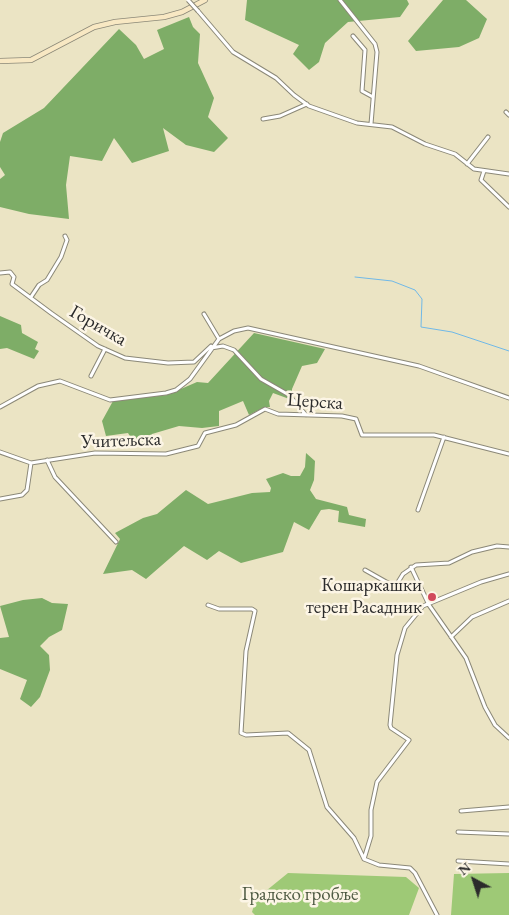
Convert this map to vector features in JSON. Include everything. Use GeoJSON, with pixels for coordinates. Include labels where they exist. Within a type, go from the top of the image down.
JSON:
{"type":"FeatureCollection","features":[{"type":"Feature","properties":{"kind":"main road"},"geometry":{"type":"LineString","coordinates":[[0,61],[31,60],[94,27],[115,22],[164,18],[182,12],[205,0]]}},
{"type":"Feature","properties":{"kind":"street"},"geometry":{"type":"LineString","coordinates":[[188,0],[233,52],[276,78],[307,104],[357,123],[392,127],[425,144],[455,154],[474,169],[509,174]]}},
{"type":"Feature","properties":{"kind":"street"},"geometry":{"type":"LineString","coordinates":[[340,0],[374,44],[377,52],[371,124]]}},
{"type":"Feature","properties":{"kind":"street"},"geometry":{"type":"LineString","coordinates":[[353,36],[365,50],[362,92],[373,97]]}},
{"type":"Feature","properties":{"kind":"street"},"geometry":{"type":"LineString","coordinates":[[263,119],[280,116],[307,104]]}},
{"type":"Feature","properties":{"kind":"street"},"geometry":{"type":"LineString","coordinates":[[467,164],[488,138]]}},
{"type":"Feature","properties":{"kind":"street"},"geometry":{"type":"LineString","coordinates":[[484,171],[482,180],[509,207]]}},
{"type":"Feature","properties":{"kind":"street"},"geometry":{"type":"LineString","coordinates":[[31,297],[39,285],[47,280],[61,257],[67,240],[65,236]]}},
{"type":"Feature","properties":{"kind":"street","name":"Горичка"},"geometry":{"type":"LineString","coordinates":[[0,273],[10,272],[14,277],[12,284],[105,349],[125,358],[168,363],[194,362],[206,349],[211,347]]}},
{"type":"Feature","properties":{"kind":"street"},"geometry":{"type":"LineString","coordinates":[[204,314],[220,339]]}},
{"type":"Feature","properties":{"kind":"street"},"geometry":{"type":"LineString","coordinates":[[0,407],[38,386],[60,381],[110,400],[176,390],[190,379],[211,347],[220,339],[234,331],[254,329],[419,366],[509,398]]}},
{"type":"Feature","properties":{"kind":"street"},"geometry":{"type":"LineString","coordinates":[[211,347],[223,346],[234,350],[261,379],[289,395],[306,414]]}},
{"type":"Feature","properties":{"kind":"street"},"geometry":{"type":"LineString","coordinates":[[92,376],[105,349]]}},
{"type":"Feature","properties":{"kind":"street","name":"Церска"},"geometry":{"type":"LineString","coordinates":[[236,425],[265,409],[278,414],[342,416],[356,419],[362,435],[425,434],[509,454]]}},
{"type":"Feature","properties":{"kind":"street","name":"Учитељска"},"geometry":{"type":"LineString","coordinates":[[0,452],[31,463],[95,453],[166,454],[198,446],[205,433],[236,425]]}},
{"type":"Feature","properties":{"kind":"street"},"geometry":{"type":"LineString","coordinates":[[418,510],[444,437]]}},
{"type":"Feature","properties":{"kind":"street"},"geometry":{"type":"LineString","coordinates":[[48,460],[55,477],[116,542]]}},
{"type":"Feature","properties":{"kind":"street"},"geometry":{"type":"LineString","coordinates":[[0,499],[22,495],[27,490],[31,463]]}},
{"type":"Feature","properties":{"kind":"street"},"geometry":{"type":"LineString","coordinates":[[366,570],[395,587],[410,567],[449,564],[472,552],[497,546],[509,547]]}},
{"type":"Feature","properties":{"kind":"street"},"geometry":{"type":"LineString","coordinates":[[410,567],[430,605],[466,658],[485,707],[495,725],[509,738]]}},
{"type":"Feature","properties":{"kind":"street"},"geometry":{"type":"LineString","coordinates":[[364,859],[370,836],[371,810],[377,782],[409,740],[390,727],[398,655],[405,628],[423,606],[430,605],[481,582],[509,574]]}},
{"type":"Feature","properties":{"kind":"street"},"geometry":{"type":"LineString","coordinates":[[451,637],[472,617],[509,600]]}},
{"type":"Feature","properties":{"kind":"street"},"geometry":{"type":"LineString","coordinates":[[208,605],[219,609],[255,611],[246,651],[241,732],[246,735],[288,734],[309,750],[327,807],[356,841],[364,859],[379,865],[410,868],[415,872],[437,915]]}},
{"type":"Feature","properties":{"kind":"street"},"geometry":{"type":"LineString","coordinates":[[461,811],[509,807]]}},
{"type":"Feature","properties":{"kind":"street"},"geometry":{"type":"LineString","coordinates":[[458,832],[509,834]]}},
{"type":"Feature","properties":{"kind":"street"},"geometry":{"type":"LineString","coordinates":[[458,861],[509,864]]}},
{"type":"Feature","properties":{"kind":"green space"},"geometry":{"type":"Polygon","coordinates":[[[247,0],[407,0],[409,4],[400,17],[348,22],[325,43],[319,62],[309,70],[293,54],[299,45],[245,20],[247,0]]]}},
{"type":"Feature","properties":{"kind":"green space"},"geometry":{"type":"Polygon","coordinates":[[[443,0],[466,0],[487,19],[479,38],[459,47],[416,51],[408,41],[443,0]]]}},
{"type":"Feature","properties":{"kind":"green space"},"geometry":{"type":"Polygon","coordinates":[[[189,17],[193,27],[200,34],[198,63],[214,98],[208,117],[228,138],[214,152],[186,145],[163,128],[169,151],[132,163],[114,138],[102,161],[70,156],[66,185],[69,219],[29,214],[0,207],[0,179],[5,175],[0,167],[0,142],[3,133],[44,108],[119,29],[136,45],[144,59],[164,49],[157,30],[189,17]]]}},
{"type":"Feature","properties":{"kind":"green space"},"geometry":{"type":"Polygon","coordinates":[[[0,316],[21,325],[22,333],[38,342],[35,349],[39,351],[34,359],[7,348],[0,349],[0,316]]]}},
{"type":"Feature","properties":{"kind":"green space"},"geometry":{"type":"Polygon","coordinates":[[[254,333],[325,349],[317,363],[302,366],[292,389],[292,400],[273,393],[269,401],[270,407],[265,407],[249,415],[243,401],[219,411],[219,426],[202,428],[179,426],[152,434],[150,447],[136,446],[128,433],[106,436],[102,421],[113,401],[167,395],[197,382],[208,383],[254,333]]]}},
{"type":"Feature","properties":{"kind":"green space"},"geometry":{"type":"Polygon","coordinates":[[[306,453],[315,461],[314,480],[310,490],[316,499],[347,507],[349,515],[366,519],[365,527],[338,522],[339,511],[321,510],[309,530],[294,522],[283,552],[241,563],[219,551],[207,560],[184,546],[146,579],[132,570],[103,574],[120,539],[115,533],[143,518],[157,514],[186,490],[208,504],[252,493],[270,492],[271,488],[266,479],[283,473],[291,476],[300,476],[305,467],[306,453]]]}},
{"type":"Feature","properties":{"kind":"green space"},"geometry":{"type":"Polygon","coordinates":[[[42,598],[52,603],[68,604],[62,630],[49,637],[40,646],[49,655],[50,670],[40,697],[31,707],[20,699],[27,680],[0,669],[0,638],[9,637],[0,606],[23,600],[42,598]]]}},
{"type":"Feature","properties":{"kind":"green space","name":"Градско гробље"},"geometry":{"type":"Polygon","coordinates":[[[288,873],[406,877],[419,888],[409,915],[255,915],[252,912],[256,899],[288,873]]]}},
{"type":"Feature","properties":{"kind":"green space"},"geometry":{"type":"Polygon","coordinates":[[[509,873],[509,915],[451,915],[454,874],[509,873]]]}},
{"type":"Feature","properties":{"kind":"waterway"},"geometry":{"type":"LineString","coordinates":[[355,277],[392,281],[415,290],[422,299],[421,327],[452,332],[509,351]]}},
{"type":"Feature","properties":{"kind":"place","name":"Кошаркашки терен Расадник"},"geometry":{"type":"Point","coordinates":[432,597]}}]}
